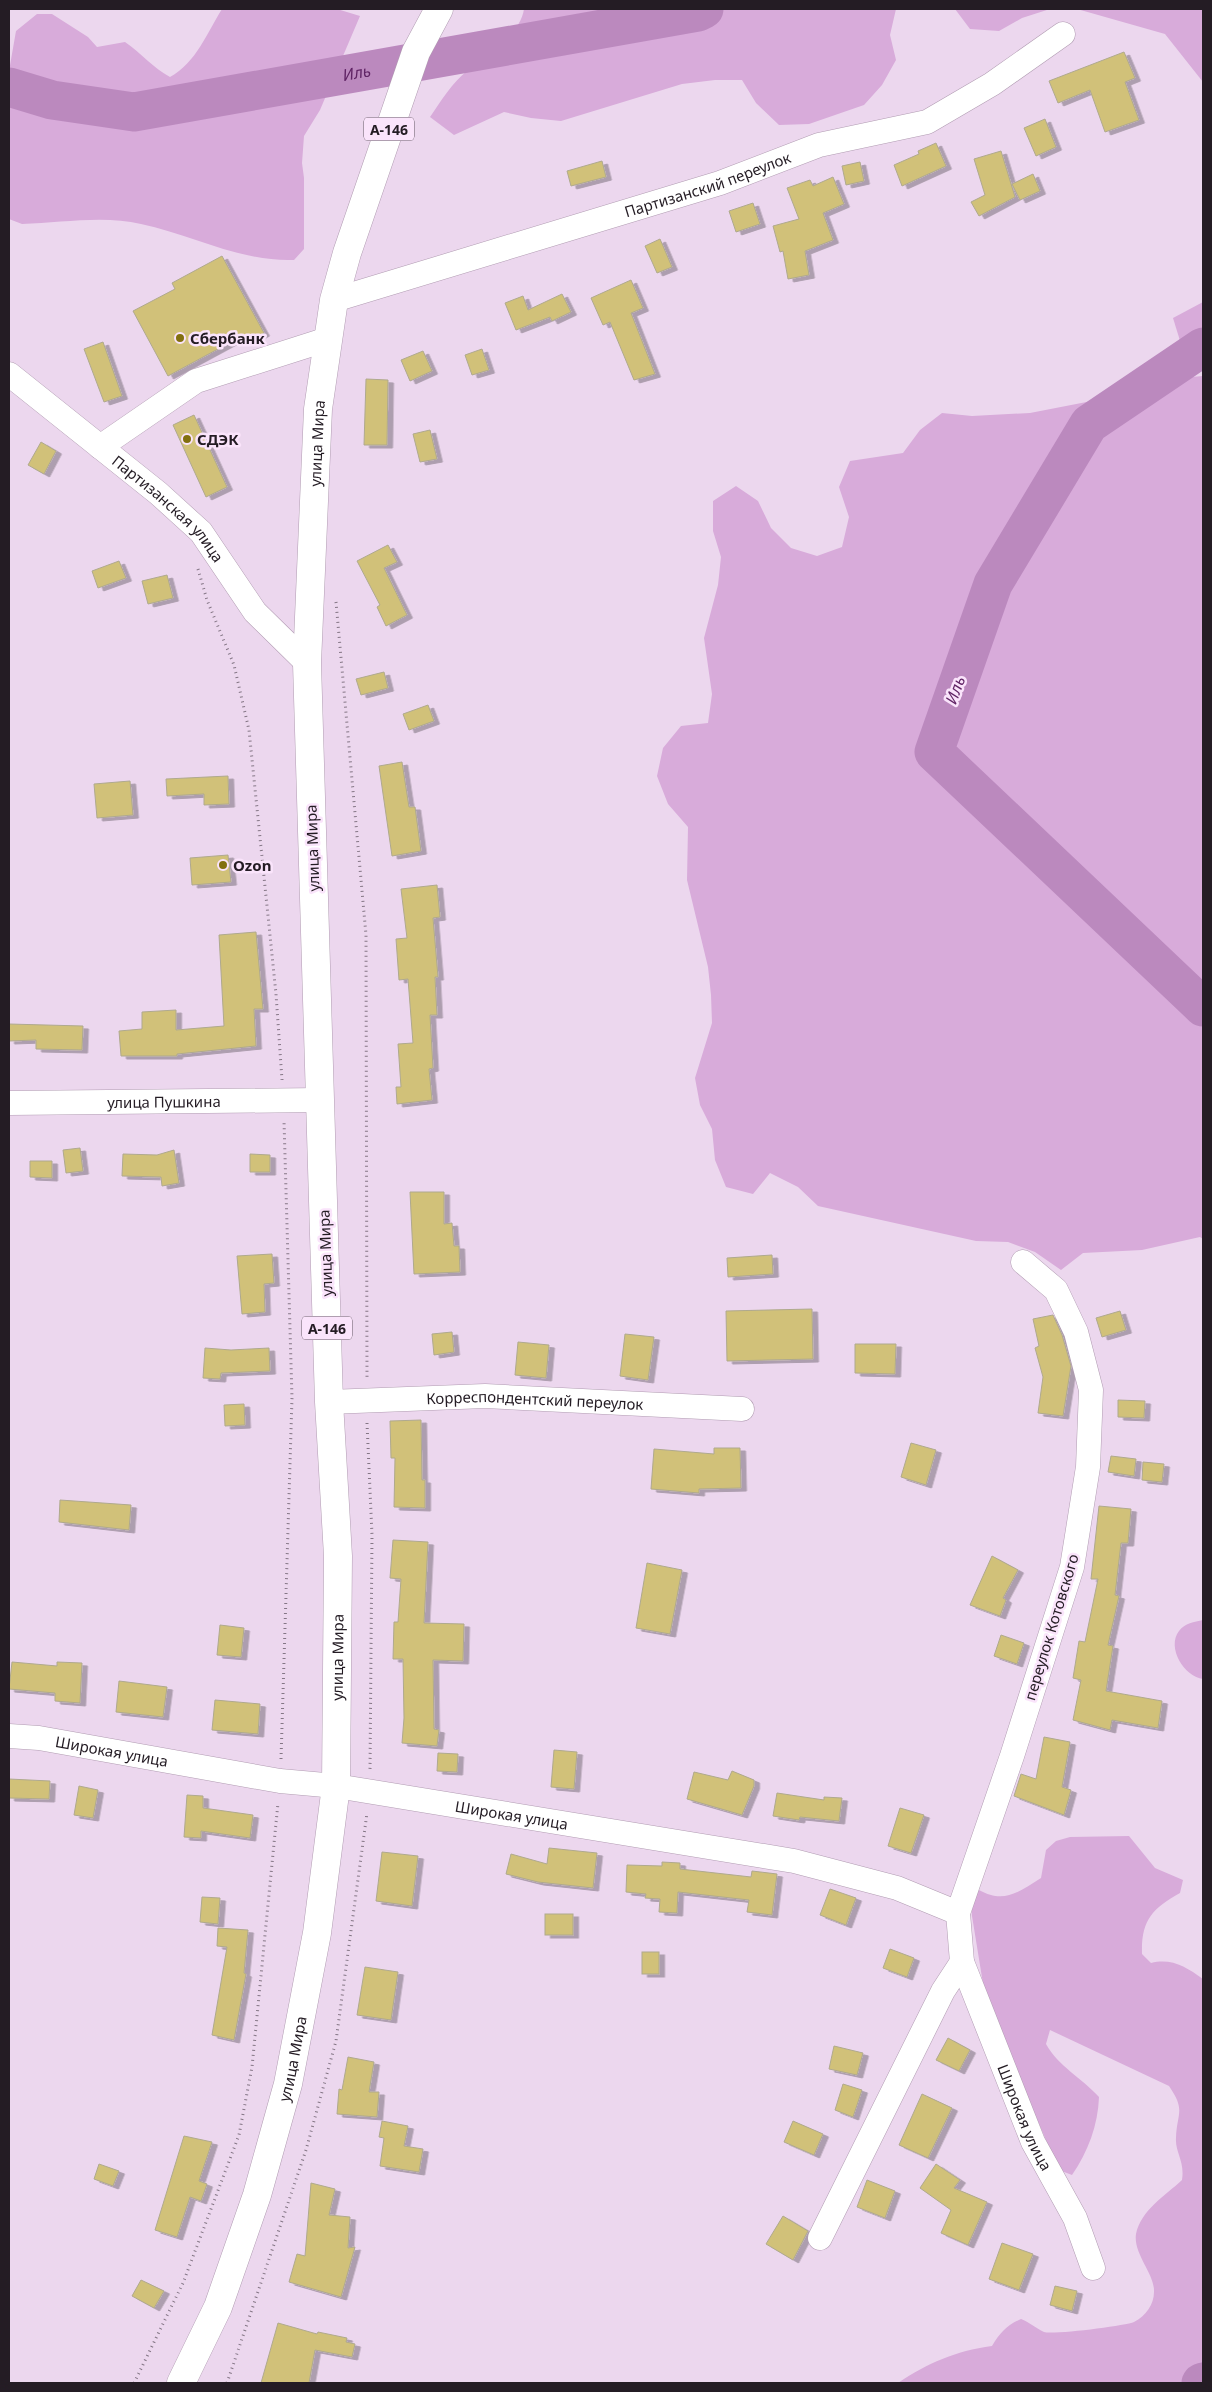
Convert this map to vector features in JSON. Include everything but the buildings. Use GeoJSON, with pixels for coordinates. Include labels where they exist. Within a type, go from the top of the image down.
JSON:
{"type":"FeatureCollection","features":[{"type":"Feature","properties":{"kind":"highway","name":"улица Мира"},"geometry":{"type":"LineString","coordinates":[[181,2383],[218,2307],[257,2195],[288,2084],[317,1933],[336,1786],[338,1556],[329,1402],[307,663],[318,409],[334,300],[347,253],[416,52],[440,9]]}},
{"type":"Feature","properties":{"kind":"street","name":"Партизанский переулок"},"geometry":{"type":"LineString","coordinates":[[334,300],[720,183],[819,145],[927,122],[992,84],[1063,34]]}},
{"type":"Feature","properties":{"kind":"street"},"geometry":{"type":"LineString","coordinates":[[100,447],[196,381],[328,339]]}},
{"type":"Feature","properties":{"kind":"street","name":"Партизанская улица"},"geometry":{"type":"LineString","coordinates":[[9,374],[158,494],[201,532],[255,612],[307,663]]}},
{"type":"Feature","properties":{"kind":"street","name":"улица Пушкина"},"geometry":{"type":"LineString","coordinates":[[9,1103],[320,1100]]}},
{"type":"Feature","properties":{"kind":"street","name":"переулок Котовского"},"geometry":{"type":"LineString","coordinates":[[958,1912],[1012,1756],[1072,1567],[1088,1467],[1091,1390],[1076,1332],[1056,1290],[1023,1262]]}},
{"type":"Feature","properties":{"kind":"street","name":"Корреспондентский переулок"},"geometry":{"type":"LineString","coordinates":[[329,1402],[486,1396],[742,1409]]}},
{"type":"Feature","properties":{"kind":"street","name":"Широкая улица"},"geometry":{"type":"LineString","coordinates":[[9,1736],[39,1738],[280,1781],[336,1786],[794,1861],[897,1888],[958,1912],[962,1962],[1033,2142],[1074,2218],[1093,2268]]}},
{"type":"Feature","properties":{"kind":"street"},"geometry":{"type":"LineString","coordinates":[[820,2238],[942,1990],[962,1962]]}},
{"type":"Feature","properties":{"kind":"path"},"geometry":{"type":"LineString","coordinates":[[134,2383],[183,2283],[239,2135],[252,2067],[280,1781],[292,1398],[283,1101],[276,994],[249,730],[234,665],[206,600],[194,557],[201,532]]}},
{"type":"Feature","properties":{"kind":"shaded area"},"geometry":{"type":"Polygon","coordinates":[[[222,9],[337,9],[360,16],[320,110],[304,136],[302,163],[304,178],[304,249],[294,260],[255,257],[127,221],[82,220],[22,224],[9,219],[9,71],[16,31],[37,14],[52,14],[88,37],[97,47],[125,42],[170,77],[194,56],[222,9]]]}},
{"type":"Feature","properties":{"kind":"shaded area"},"geometry":{"type":"Polygon","coordinates":[[[524,9],[896,9],[890,35],[896,60],[882,85],[864,105],[809,124],[779,125],[756,103],[742,80],[715,80],[682,84],[561,121],[531,118],[504,112],[454,135],[430,117],[456,81],[501,44],[516,28],[524,9]]]}},
{"type":"Feature","properties":{"kind":"shaded area"},"geometry":{"type":"Polygon","coordinates":[[[955,9],[1050,9],[1022,18],[999,31],[970,29],[955,9]]]}},
{"type":"Feature","properties":{"kind":"shaded area"},"geometry":{"type":"Polygon","coordinates":[[[1077,9],[1203,9],[1203,82],[1165,34],[1077,9]]]}},
{"type":"Feature","properties":{"kind":"shaded area"},"geometry":{"type":"Polygon","coordinates":[[[1203,302],[1203,348],[1181,344],[1173,318],[1203,302]]]}},
{"type":"Feature","properties":{"kind":"shaded area"},"geometry":{"type":"Polygon","coordinates":[[[1203,376],[1203,1239],[1200,1237],[1142,1250],[1083,1253],[1061,1270],[1035,1252],[1008,1242],[976,1241],[818,1206],[798,1187],[770,1173],[753,1194],[726,1187],[715,1160],[712,1129],[700,1105],[695,1078],[712,1023],[708,967],[687,880],[688,827],[668,804],[657,776],[663,748],[681,726],[708,723],[712,694],[704,638],[718,585],[721,557],[713,531],[713,501],[736,486],[758,501],[771,528],[791,548],[817,556],[842,547],[849,517],[839,487],[850,461],[903,453],[920,430],[942,413],[972,416],[1030,413],[1179,384],[1191,377],[1203,376]]]}},
{"type":"Feature","properties":{"kind":"shaded area"},"geometry":{"type":"Polygon","coordinates":[[[1203,1620],[1203,1679],[1190,1673],[1179,1661],[1175,1645],[1181,1628],[1190,1623],[1203,1620]]]}},
{"type":"Feature","properties":{"kind":"shaded area"},"geometry":{"type":"Polygon","coordinates":[[[1129,1836],[1155,1868],[1183,1880],[1180,1893],[1155,1910],[1146,1924],[1142,1942],[1142,1954],[1151,1963],[1172,1963],[1191,1971],[1203,1979],[1203,2383],[898,2383],[920,2369],[942,2359],[966,2351],[992,2346],[1004,2330],[1021,2319],[1044,2332],[1050,2333],[1089,2330],[1134,2322],[1146,2313],[1151,2305],[1154,2296],[1153,2285],[1138,2249],[1136,2234],[1139,2225],[1148,2211],[1182,2180],[1183,2173],[1176,2143],[1179,2107],[1174,2094],[1169,2086],[1050,2030],[1046,2044],[1051,2052],[1099,2097],[1097,2118],[1083,2157],[1072,2175],[1059,2170],[986,2002],[971,1902],[979,1890],[996,1896],[1004,1896],[1018,1892],[1041,1878],[1046,1850],[1056,1841],[1070,1837],[1129,1836]]]}},
{"type":"Feature","properties":{"kind":"waterway","name":"Иль"},"geometry":{"type":"LineString","coordinates":[[9,87],[52,100],[134,112],[698,12],[704,9]]}},
{"type":"Feature","properties":{"kind":"waterway","name":"Иль"},"geometry":{"type":"LineString","coordinates":[[1203,347],[1089,424],[993,584],[934,752],[1203,1007]]}},
{"type":"Feature","properties":{"kind":"place","name":"Сбербанк"},"geometry":{"type":"Point","coordinates":[180,338]}},
{"type":"Feature","properties":{"kind":"place","name":"СДЭК"},"geometry":{"type":"Point","coordinates":[187,439]}},
{"type":"Feature","properties":{"kind":"place","name":"Ozon"},"geometry":{"type":"Point","coordinates":[223,865]}}]}
